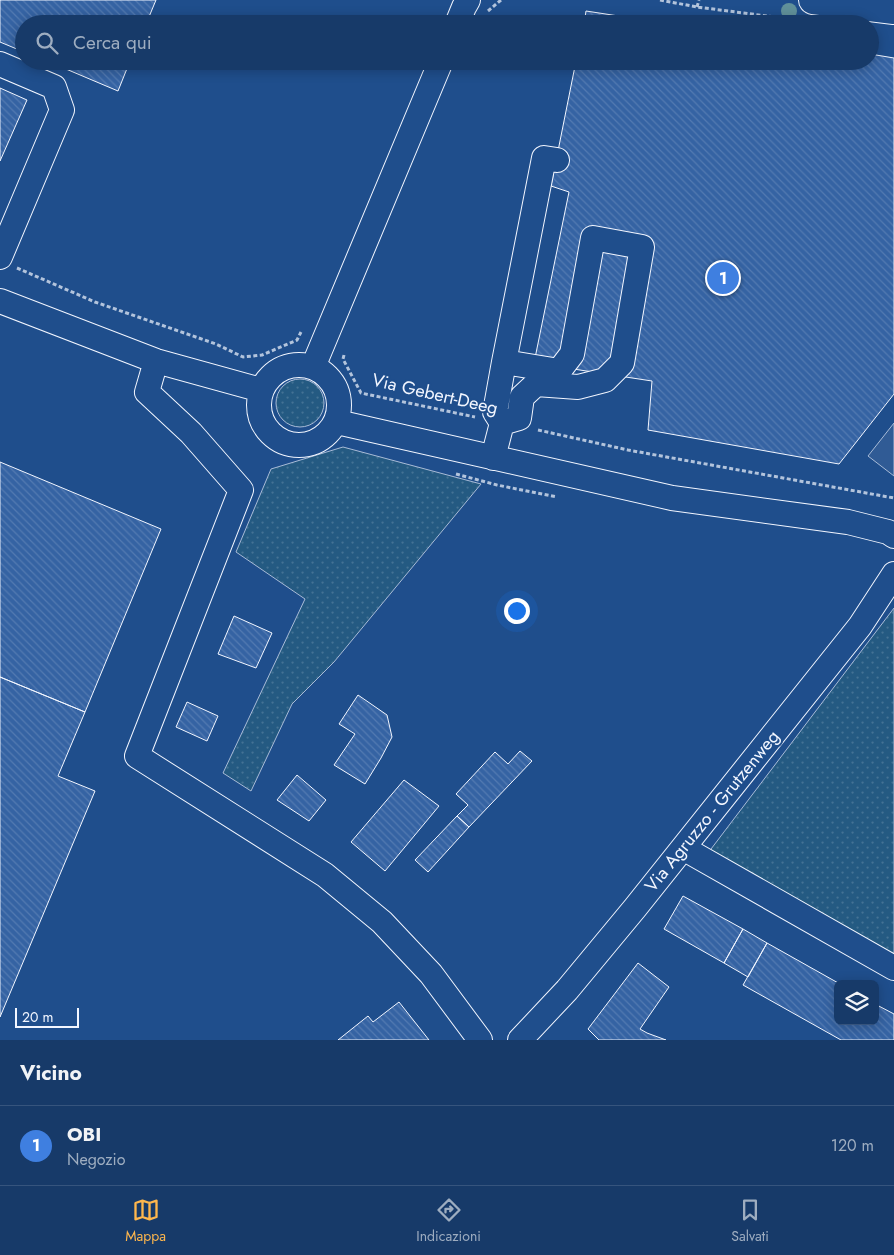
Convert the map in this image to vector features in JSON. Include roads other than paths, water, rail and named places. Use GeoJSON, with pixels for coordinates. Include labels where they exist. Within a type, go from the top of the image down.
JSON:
{"type":"FeatureCollection","features":[{"type":"Feature","properties":{"kind":"main road"},"geometry":{"type":"LineString","coordinates":[[809,11],[894,10]]}},
{"type":"Feature","properties":{"kind":"street"},"geometry":{"type":"LineString","coordinates":[[461,15],[468,0]]}},
{"type":"Feature","properties":{"kind":"street"},"geometry":{"type":"LineString","coordinates":[[0,64],[54,87],[62,110],[9,212],[5,261]]}},
{"type":"Feature","properties":{"kind":"street"},"geometry":{"type":"LineString","coordinates":[[313,366],[437,70]]}},
{"type":"Feature","properties":{"kind":"street"},"geometry":{"type":"LineString","coordinates":[[493,458],[502,423],[495,412],[544,158],[557,160]]}},
{"type":"Feature","properties":{"kind":"street"},"geometry":{"type":"LineString","coordinates":[[502,423],[519,418],[522,397],[536,384],[578,387],[605,380],[622,363],[642,247],[593,238],[572,354],[559,372],[504,362]]}},
{"type":"Feature","properties":{"kind":"street"},"geometry":{"type":"LineString","coordinates":[[0,300],[156,361],[260,390]]}},
{"type":"Feature","properties":{"kind":"street"},"geometry":{"type":"LineString","coordinates":[[156,361],[147,392],[191,433],[241,490],[137,756],[325,875],[382,922],[431,974],[480,1040]]}},
{"type":"Feature","properties":{"kind":"street"},"geometry":{"type":"LineString","coordinates":[[291,365],[313,366],[330,379],[340,397],[337,422],[324,438],[306,446],[285,444],[269,433],[258,413],[260,390],[271,375],[291,365]]}},
{"type":"Feature","properties":{"kind":"street"},"geometry":{"type":"LineString","coordinates":[[337,422],[672,498],[848,522],[888,532],[894,536]]}},
{"type":"Feature","properties":{"kind":"street","name":"Via Agruzzo - Grutzenweg"},"geometry":{"type":"LineString","coordinates":[[520,1040],[567,990],[683,848],[860,626],[894,574]]}},
{"type":"Feature","properties":{"kind":"street"},"geometry":{"type":"LineString","coordinates":[[683,848],[894,968]]}},
{"type":"Feature","properties":{"kind":"place","name":"OBI"},"geometry":{"type":"Point","coordinates":[723,278]}}]}
